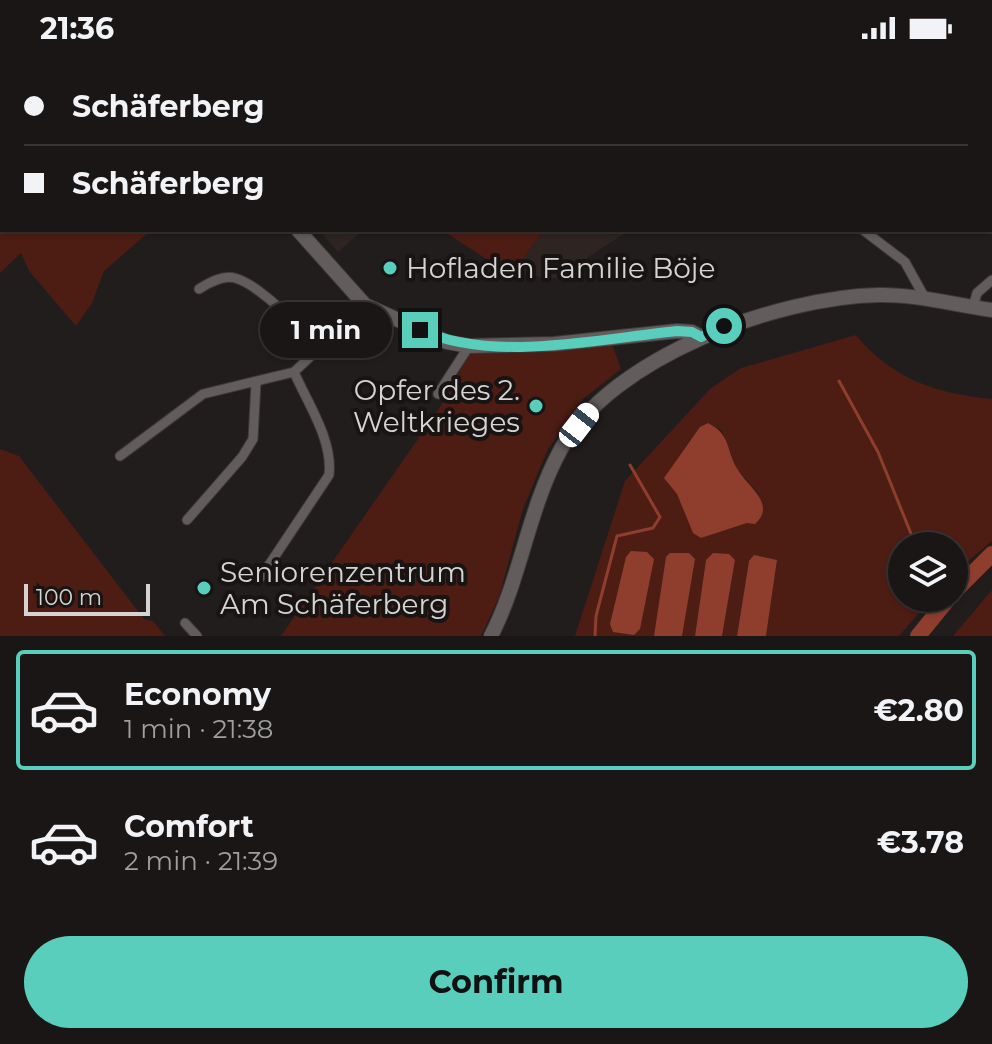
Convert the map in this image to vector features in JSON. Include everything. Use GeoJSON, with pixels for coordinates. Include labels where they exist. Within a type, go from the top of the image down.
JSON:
{"type":"FeatureCollection","features":[{"type":"Feature","properties":{"kind":"street"},"geometry":{"type":"LineString","coordinates":[[300,232],[365,305],[447,342],[469,346],[554,344],[677,331],[692,332],[701,337]]}},
{"type":"Feature","properties":{"kind":"street"},"geometry":{"type":"LineString","coordinates":[[866,232],[905,262],[927,301]]}},
{"type":"Feature","properties":{"kind":"street"},"geometry":{"type":"LineString","coordinates":[[898,297],[905,291],[912,272]]}},
{"type":"Feature","properties":{"kind":"street"},"geometry":{"type":"LineString","coordinates":[[199,289],[222,278],[236,278],[254,288],[320,347]]}},
{"type":"Feature","properties":{"kind":"street"},"geometry":{"type":"LineString","coordinates":[[973,307],[977,293],[992,280]]}},
{"type":"Feature","properties":{"kind":"street"},"geometry":{"type":"LineString","coordinates":[[491,636],[499,621],[532,510],[562,446],[595,403],[724,326],[800,307],[877,295],[992,310]]}},
{"type":"Feature","properties":{"kind":"street"},"geometry":{"type":"LineString","coordinates":[[120,456],[203,394],[230,385],[256,383],[294,372],[365,305]]}},
{"type":"Feature","properties":{"kind":"street"},"geometry":{"type":"LineString","coordinates":[[438,394],[469,346]]}},
{"type":"Feature","properties":{"kind":"street"},"geometry":{"type":"LineString","coordinates":[[261,577],[329,475],[331,458],[294,372]]}},
{"type":"Feature","properties":{"kind":"street"},"geometry":{"type":"LineString","coordinates":[[187,520],[242,457],[253,439],[256,383]]}},
{"type":"Feature","properties":{"kind":"street"},"geometry":{"type":"LineString","coordinates":[[185,623],[197,636]]}},
{"type":"Feature","properties":{"kind":"shaded area"},"geometry":{"type":"Polygon","coordinates":[[[0,232],[149,232],[104,271],[92,303],[76,326],[29,271],[21,253],[0,273],[0,232]]]}},
{"type":"Feature","properties":{"kind":"shaded area"},"geometry":{"type":"Polygon","coordinates":[[[321,232],[361,232],[338,252],[321,232]]]}},
{"type":"Feature","properties":{"kind":"shaded area"},"geometry":{"type":"Polygon","coordinates":[[[445,232],[627,232],[556,278],[542,278],[488,260],[445,232]]]}},
{"type":"Feature","properties":{"kind":"shaded area"},"geometry":{"type":"Polygon","coordinates":[[[445,232],[542,232],[516,267],[488,260],[445,232]]]}},
{"type":"Feature","properties":{"kind":"shaded area"},"geometry":{"type":"Polygon","coordinates":[[[856,335],[885,363],[917,382],[953,393],[992,399],[992,541],[968,561],[968,532],[888,532],[888,612],[920,612],[899,636],[766,636],[777,561],[749,561],[737,636],[722,636],[735,560],[706,560],[695,636],[682,636],[694,559],[654,636],[575,636],[625,481],[710,389],[741,368],[856,335]],[[708,423],[677,494],[693,533],[701,538],[747,523],[759,494],[737,470],[721,430],[708,423]]]}},
{"type":"Feature","properties":{"kind":"shaded area"},"geometry":{"type":"Polygon","coordinates":[[[612,344],[621,369],[583,399],[547,451],[523,509],[499,597],[481,636],[281,636],[445,400],[471,349],[554,352],[612,344]]]}},
{"type":"Feature","properties":{"kind":"shaded area"},"geometry":{"type":"Polygon","coordinates":[[[708,423],[721,432],[734,463],[758,496],[763,510],[755,524],[747,523],[701,538],[693,533],[677,494],[664,478],[700,427],[708,423]]]}},
{"type":"Feature","properties":{"kind":"shaded area"},"geometry":{"type":"Polygon","coordinates":[[[0,449],[19,456],[144,619],[153,621],[165,636],[0,636],[0,449]]]}},
{"type":"Feature","properties":{"kind":"shaded area"},"geometry":{"type":"Polygon","coordinates":[[[631,551],[647,552],[654,559],[640,629],[634,635],[613,632],[610,624],[626,557],[631,551]]]}},
{"type":"Feature","properties":{"kind":"shaded area"},"geometry":{"type":"Polygon","coordinates":[[[670,553],[689,553],[695,559],[682,636],[654,636],[666,557],[670,553]]]}},
{"type":"Feature","properties":{"kind":"shaded area"},"geometry":{"type":"Polygon","coordinates":[[[713,553],[729,554],[735,560],[722,636],[695,636],[706,560],[713,553]]]}},
{"type":"Feature","properties":{"kind":"shaded area"},"geometry":{"type":"Polygon","coordinates":[[[754,555],[777,560],[766,636],[737,636],[749,561],[754,555]]]}},
{"type":"Feature","properties":{"kind":"shaded area"},"geometry":{"type":"Polygon","coordinates":[[[992,590],[992,636],[953,636],[992,590]]]}},
{"type":"Feature","properties":{"kind":"waterway"},"geometry":{"type":"LineString","coordinates":[[839,381],[878,452],[910,532]]}},
{"type":"Feature","properties":{"kind":"waterway"},"geometry":{"type":"LineString","coordinates":[[595,636],[596,616],[617,536],[653,528],[660,517],[630,465]]}},
{"type":"Feature","properties":{"kind":"waterway"},"geometry":{"type":"LineString","coordinates":[[968,578],[992,554]]}},
{"type":"Feature","properties":{"kind":"waterway"},"geometry":{"type":"LineString","coordinates":[[918,636],[938,612]]}},
{"type":"Feature","properties":{"kind":"place","name":"Hofladen Familie Böje"},"geometry":{"type":"Point","coordinates":[390,268]}},
{"type":"Feature","properties":{"kind":"place","name":"Opfer des 2. Weltkrieges"},"geometry":{"type":"Point","coordinates":[536,406]}},
{"type":"Feature","properties":{"kind":"place","name":"Seniorenzentrum Am Schäferberg"},"geometry":{"type":"Point","coordinates":[204,588]}},
{"type":"Feature","properties":{"kind":"route"},"geometry":{"type":"LineString","coordinates":[[420,330],[447,342],[469,346],[554,344],[677,331],[692,332],[701,337],[724,326]]}}]}
